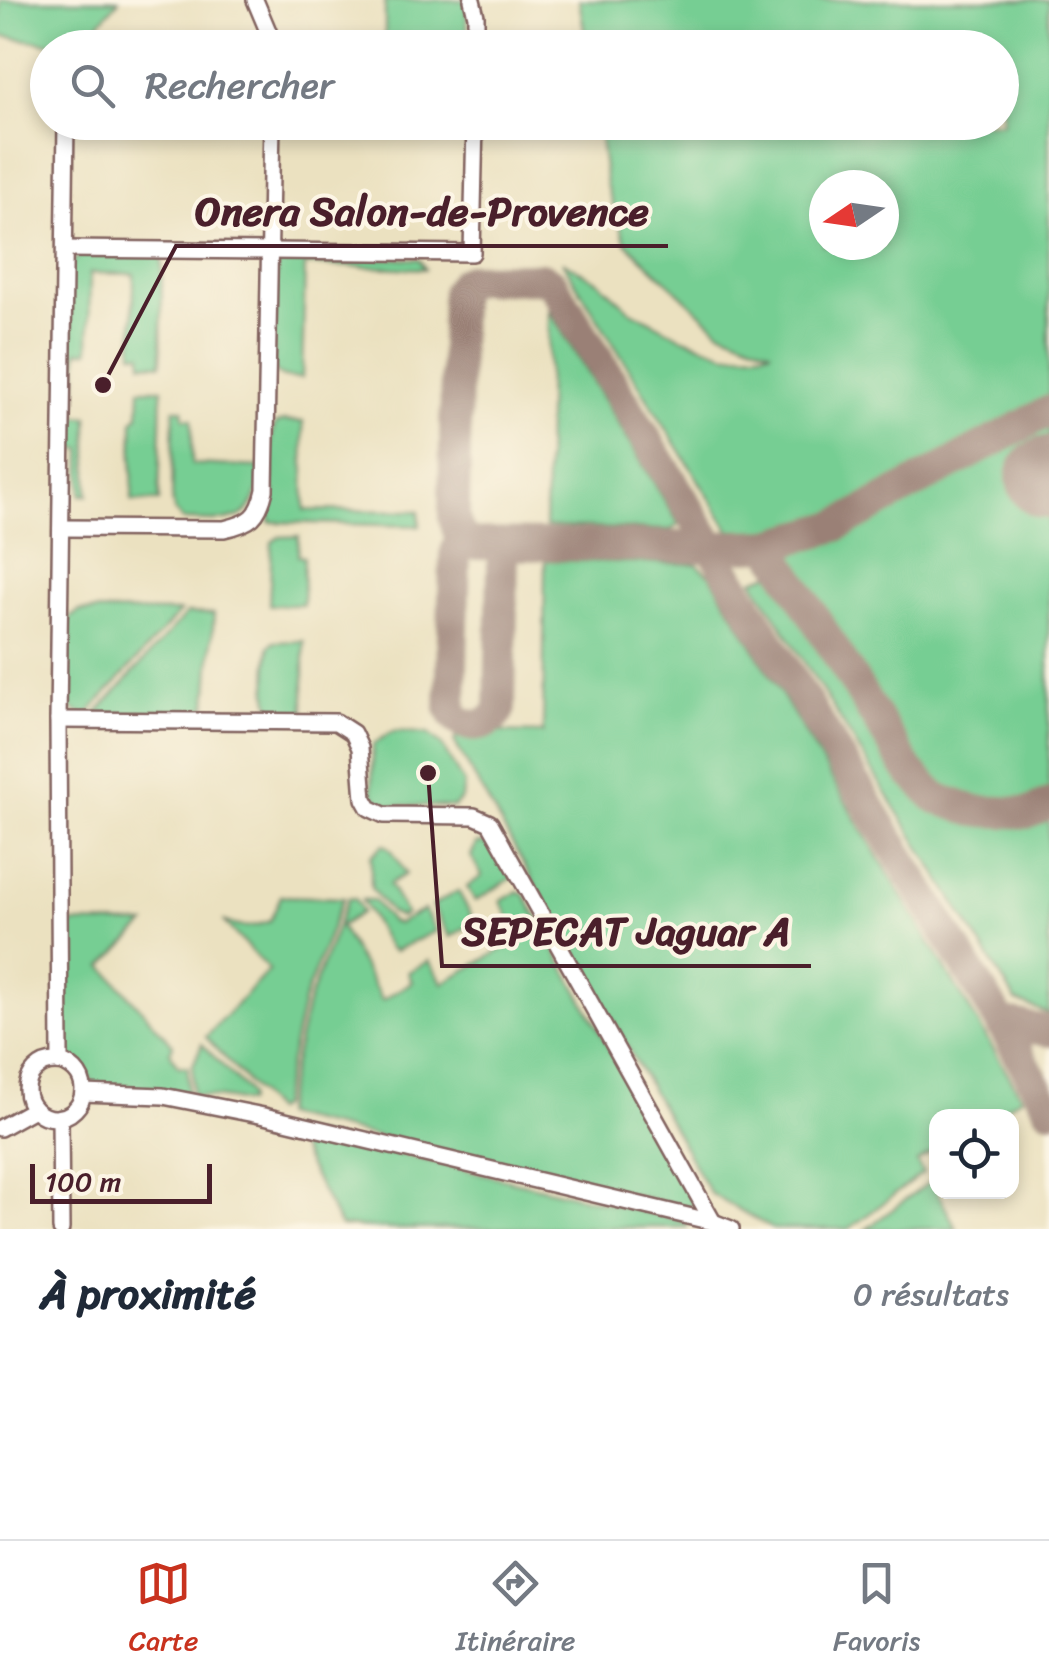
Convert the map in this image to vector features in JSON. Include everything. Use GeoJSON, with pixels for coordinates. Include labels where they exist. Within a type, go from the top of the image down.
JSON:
{"type":"FeatureCollection","features":[{"type":"Feature","properties":{"kind":"street"},"geometry":{"type":"LineString","coordinates":[[255,0],[268,30]]}},
{"type":"Feature","properties":{"kind":"street"},"geometry":{"type":"LineString","coordinates":[[472,0],[476,30]]}},
{"type":"Feature","properties":{"kind":"street"},"geometry":{"type":"LineString","coordinates":[[60,1062],[58,720],[66,140]]}},
{"type":"Feature","properties":{"kind":"street"},"geometry":{"type":"LineString","coordinates":[[61,528],[224,529],[243,525],[255,516],[265,490],[272,140]]}},
{"type":"Feature","properties":{"kind":"street"},"geometry":{"type":"LineString","coordinates":[[65,249],[472,253],[475,140]]}},
{"type":"Feature","properties":{"kind":"street"},"geometry":{"type":"LineString","coordinates":[[58,720],[336,722],[352,734],[360,748],[364,798],[370,808],[384,815],[474,816],[490,823],[713,1222]]}},
{"type":"Feature","properties":{"kind":"street"},"geometry":{"type":"LineString","coordinates":[[60,1062],[75,1070],[83,1093],[76,1109],[60,1117],[34,1109],[27,1093],[30,1076],[43,1064],[60,1062]]}},
{"type":"Feature","properties":{"kind":"street"},"geometry":{"type":"LineString","coordinates":[[83,1093],[163,1096],[264,1116],[731,1229]]}},
{"type":"Feature","properties":{"kind":"street"},"geometry":{"type":"LineString","coordinates":[[0,1128],[34,1109]]}},
{"type":"Feature","properties":{"kind":"street"},"geometry":{"type":"LineString","coordinates":[[60,1117],[61,1229]]}},
{"type":"Feature","properties":{"kind":"green space"},"geometry":{"type":"Polygon","coordinates":[[[0,0],[119,0],[93,30],[30,30],[30,40],[0,36],[0,0]]]}},
{"type":"Feature","properties":{"kind":"green space"},"geometry":{"type":"Polygon","coordinates":[[[385,0],[466,0],[467,30],[385,30],[385,0]]]}},
{"type":"Feature","properties":{"kind":"green space"},"geometry":{"type":"Polygon","coordinates":[[[579,0],[1049,0],[1049,1014],[1016,1001],[753,580],[776,572],[762,531],[730,531],[562,261],[599,282],[630,310],[681,337],[727,354],[772,351],[719,330],[626,243],[606,185],[600,140],[1019,140],[1019,30],[584,30],[579,0]]]}},
{"type":"Feature","properties":{"kind":"green space"},"geometry":{"type":"Polygon","coordinates":[[[81,254],[160,254],[162,260],[161,364],[142,363],[142,354],[133,353],[134,274],[90,273],[89,351],[78,351],[76,416],[88,417],[88,495],[81,495],[82,449],[67,448],[69,265],[81,254]]]}},
{"type":"Feature","properties":{"kind":"green space"},"geometry":{"type":"Polygon","coordinates":[[[277,257],[419,259],[425,269],[305,265],[302,378],[288,378],[273,367],[277,257]]]}},
{"type":"Feature","properties":{"kind":"green space"},"geometry":{"type":"Polygon","coordinates":[[[549,310],[679,524],[671,530],[545,527],[549,310]]]}},
{"type":"Feature","properties":{"kind":"green space"},"geometry":{"type":"Polygon","coordinates":[[[140,389],[162,389],[159,501],[132,501],[133,421],[139,415],[140,389]]]}},
{"type":"Feature","properties":{"kind":"green space"},"geometry":{"type":"Polygon","coordinates":[[[174,409],[183,409],[184,418],[192,419],[192,464],[260,467],[259,486],[248,510],[228,520],[214,521],[183,520],[175,512],[174,409]]]}},
{"type":"Feature","properties":{"kind":"green space"},"geometry":{"type":"Polygon","coordinates":[[[283,421],[303,422],[305,510],[419,511],[420,526],[270,522],[272,433],[275,425],[283,421]]]}},
{"type":"Feature","properties":{"kind":"green space"},"geometry":{"type":"Polygon","coordinates":[[[299,536],[298,556],[304,557],[303,605],[269,605],[272,542],[279,537],[299,536]]]}},
{"type":"Feature","properties":{"kind":"green space"},"geometry":{"type":"Polygon","coordinates":[[[545,560],[697,564],[711,576],[1022,1097],[1002,1109],[929,1109],[929,1154],[917,1162],[923,1173],[849,1229],[773,1229],[710,1193],[454,741],[460,731],[543,733],[545,560]]]}},
{"type":"Feature","properties":{"kind":"green space"},"geometry":{"type":"Polygon","coordinates":[[[80,611],[180,612],[88,714],[75,711],[67,702],[68,619],[80,611]]]}},
{"type":"Feature","properties":{"kind":"green space"},"geometry":{"type":"Polygon","coordinates":[[[187,613],[214,614],[207,705],[195,716],[96,714],[187,613]]]}},
{"type":"Feature","properties":{"kind":"green space"},"geometry":{"type":"Polygon","coordinates":[[[304,641],[304,717],[279,715],[273,711],[268,694],[269,646],[274,642],[304,641]]]}},
{"type":"Feature","properties":{"kind":"green space"},"geometry":{"type":"Polygon","coordinates":[[[399,731],[428,734],[441,744],[464,784],[462,798],[454,807],[389,805],[375,796],[373,745],[399,731]]]}},
{"type":"Feature","properties":{"kind":"green space"},"geometry":{"type":"Polygon","coordinates":[[[492,843],[513,875],[475,901],[467,887],[482,876],[471,856],[476,844],[492,843]]]}},
{"type":"Feature","properties":{"kind":"green space"},"geometry":{"type":"Polygon","coordinates":[[[384,844],[406,874],[389,884],[406,914],[400,917],[391,913],[371,888],[371,856],[384,844]]]}},
{"type":"Feature","properties":{"kind":"green space"},"geometry":{"type":"Polygon","coordinates":[[[458,891],[475,922],[450,937],[432,906],[458,891]]]}},
{"type":"Feature","properties":{"kind":"green space"},"geometry":{"type":"Polygon","coordinates":[[[519,891],[525,895],[694,1203],[692,1206],[282,1115],[307,1004],[348,898],[355,899],[362,912],[340,926],[382,1000],[412,982],[408,972],[429,961],[443,983],[520,939],[501,901],[519,891]]]}},
{"type":"Feature","properties":{"kind":"green space"},"geometry":{"type":"Polygon","coordinates":[[[281,896],[343,898],[303,1002],[280,1106],[274,1111],[206,1037],[269,970],[223,921],[246,927],[270,921],[281,896]]]}},
{"type":"Feature","properties":{"kind":"green space"},"geometry":{"type":"Polygon","coordinates":[[[362,900],[373,900],[397,924],[424,910],[436,931],[394,951],[362,900]]]}},
{"type":"Feature","properties":{"kind":"green space"},"geometry":{"type":"Polygon","coordinates":[[[65,923],[146,924],[103,966],[173,1045],[170,1052],[178,1066],[188,1067],[187,1094],[100,1086],[93,1083],[64,1048],[65,923]]]}},
{"type":"Feature","properties":{"kind":"green space"},"geometry":{"type":"Polygon","coordinates":[[[202,1044],[246,1090],[247,1103],[192,1095],[193,1065],[202,1044]]]}},
{"type":"Feature","properties":{"kind":"green space"},"geometry":{"type":"Polygon","coordinates":[[[289,1128],[687,1222],[687,1227],[340,1226],[289,1128]]]}},
{"type":"Feature","properties":{"kind":"green space"},"geometry":{"type":"Polygon","coordinates":[[[929,1182],[929,1199],[941,1199],[957,1229],[866,1229],[929,1182]]]}},
{"type":"Feature","properties":{"kind":"taxiway"},"geometry":{"type":"LineString","coordinates":[[1049,411],[837,526],[770,545],[712,547],[471,544],[459,534],[454,518],[457,292],[472,279],[542,278],[552,283],[712,547],[719,559],[1001,1023],[1049,1108]]}},
{"type":"Feature","properties":{"kind":"taxiway"},"geometry":{"type":"LineString","coordinates":[[471,544],[458,546],[455,555],[451,708],[461,721],[475,726],[490,721],[500,708],[503,556],[510,545]]}},
{"type":"Feature","properties":{"kind":"taxiway"},"geometry":{"type":"LineString","coordinates":[[770,545],[909,771],[936,798],[974,811],[1029,813],[1049,804]]}},
{"type":"Feature","properties":{"kind":"taxiway"},"geometry":{"type":"LineString","coordinates":[[1001,1023],[1049,1031]]}},
{"type":"Feature","properties":{"kind":"place","name":"Onera Salon-de-Provence"},"geometry":{"type":"Point","coordinates":[103,385]}},
{"type":"Feature","properties":{"kind":"place","name":"SEPECAT Jaguar A"},"geometry":{"type":"Point","coordinates":[428,773]}}]}
